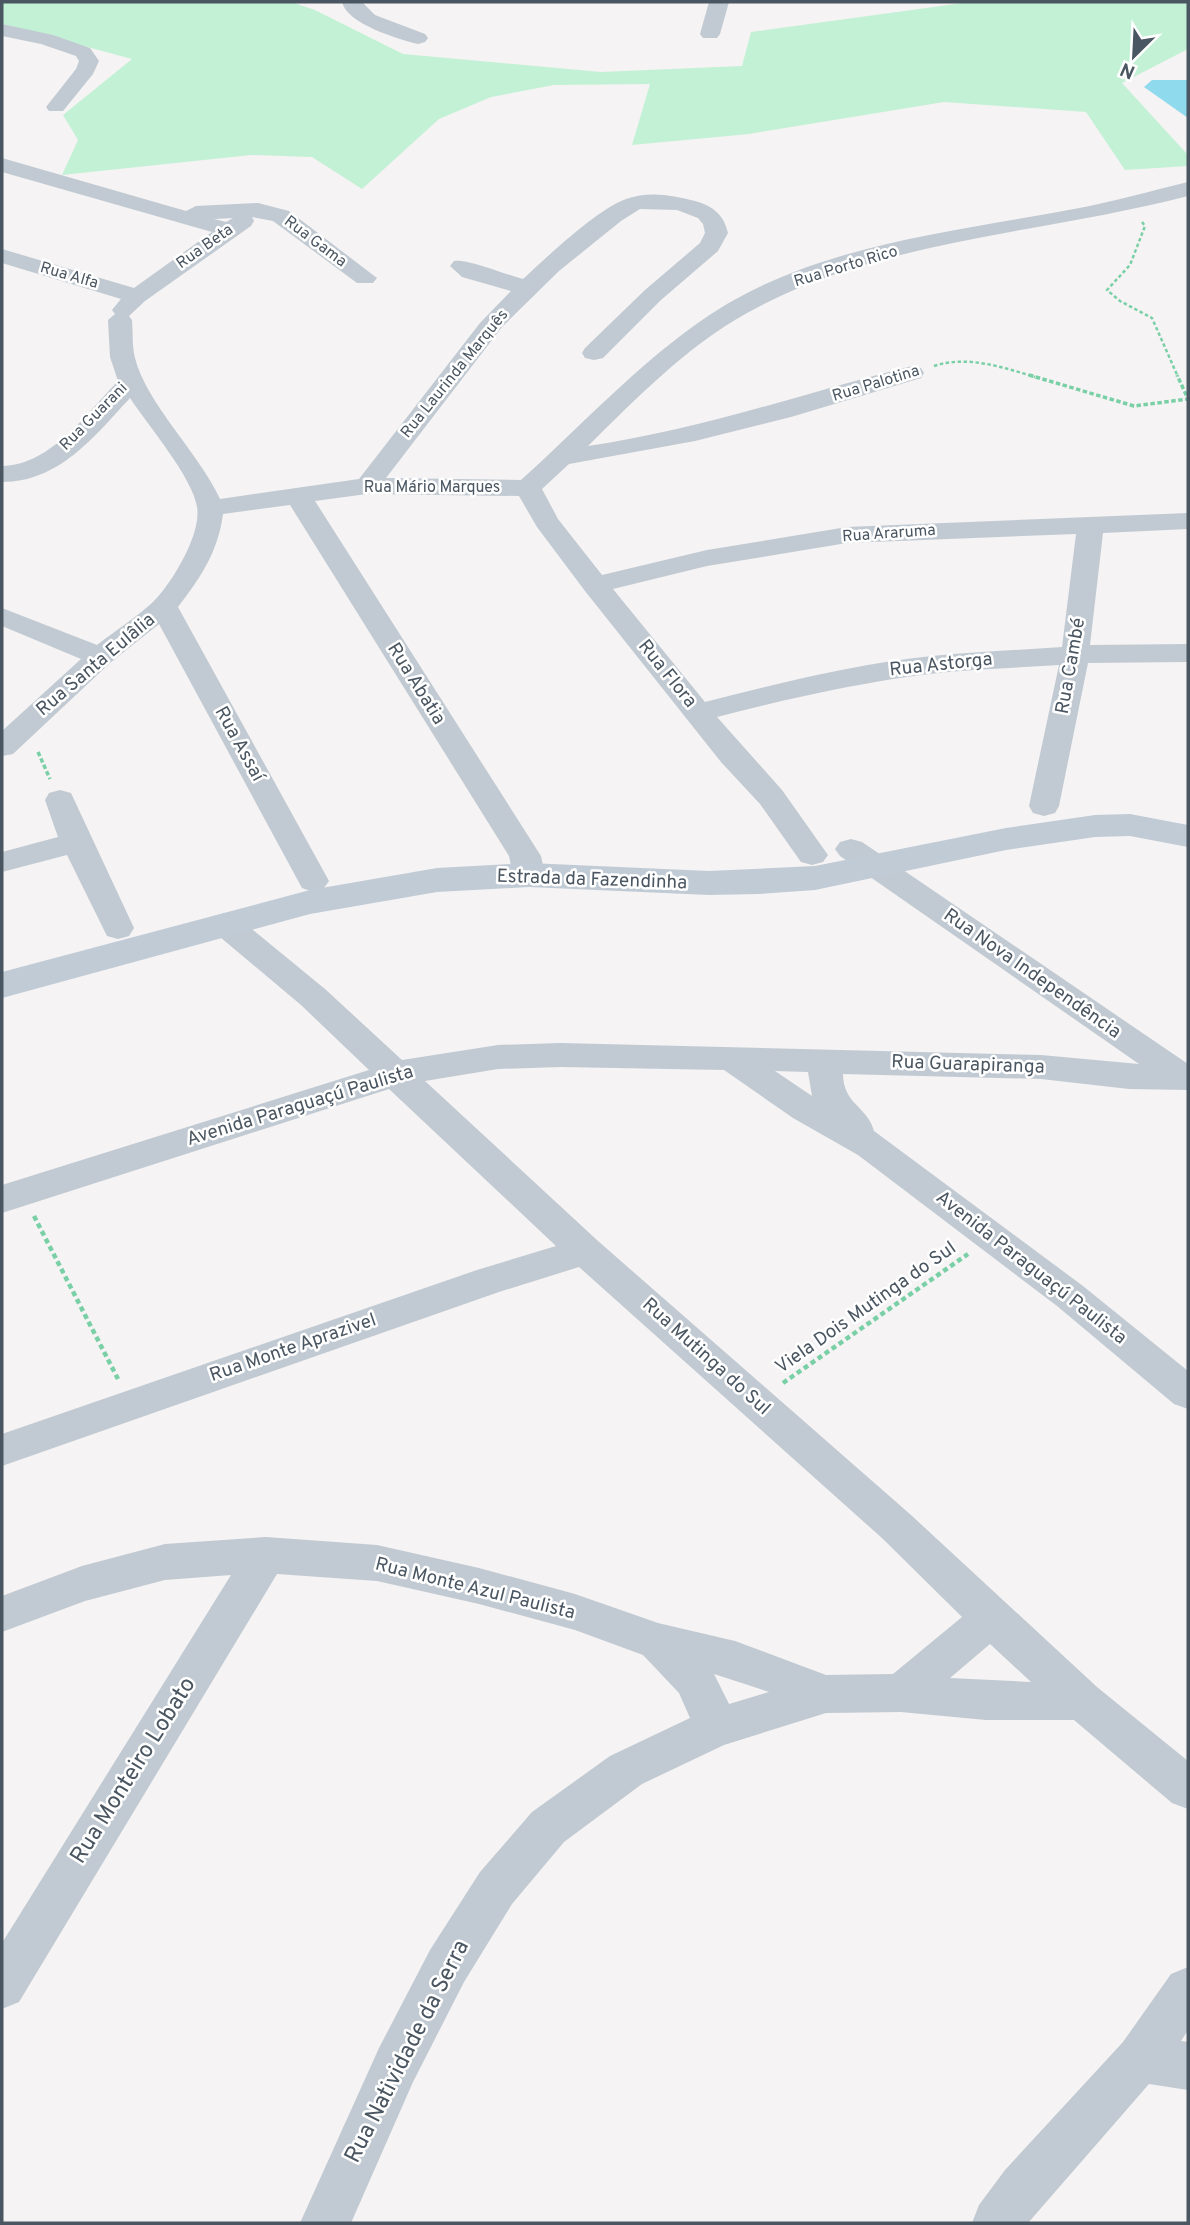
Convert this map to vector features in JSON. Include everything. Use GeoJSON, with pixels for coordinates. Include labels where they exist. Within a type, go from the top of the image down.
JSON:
{"type":"FeatureCollection","features":[{"type":"Feature","properties":{"kind":"main road","name":"Estrada da Fazendinha"},"geometry":{"type":"LineString","coordinates":[[2,985],[225,924],[379,888],[527,865],[709,883],[815,877],[864,858],[1044,806],[1107,804],[1188,815]]}},
{"type":"Feature","properties":{"kind":"main road","name":"Estrada da Fazendinha"},"geometry":{"type":"LineString","coordinates":[[2,960],[118,928],[313,881],[423,863],[683,865],[812,855],[864,858],[1095,826],[1130,825],[1188,836]]}},
{"type":"Feature","properties":{"kind":"street"},"geometry":{"type":"LineString","coordinates":[[352,2],[353,7],[368,19],[418,38]]}},
{"type":"Feature","properties":{"kind":"street"},"geometry":{"type":"LineString","coordinates":[[710,34],[719,2]]}},
{"type":"Feature","properties":{"kind":"street"},"geometry":{"type":"LineString","coordinates":[[2,30],[46,39],[83,52],[89,61],[86,70],[56,107]]}},
{"type":"Feature","properties":{"kind":"street","name":"Rua Gama"},"geometry":{"type":"LineString","coordinates":[[2,165],[228,230]]}},
{"type":"Feature","properties":{"kind":"street","name":"Rua Porto Rico"},"geometry":{"type":"LineString","coordinates":[[528,488],[678,350],[739,307],[776,289],[813,274],[878,256],[1130,204],[1188,189]]}},
{"type":"Feature","properties":{"kind":"street","name":"Rua Laurinda Marquês"},"geometry":{"type":"LineString","coordinates":[[367,486],[494,323],[527,288],[612,217],[636,203],[674,202],[700,210],[712,217],[718,226],[718,236],[710,246],[653,295],[594,353]]}},
{"type":"Feature","properties":{"kind":"street","name":"Rua Gama"},"geometry":{"type":"LineString","coordinates":[[179,216],[238,210],[281,216],[365,278]]}},
{"type":"Feature","properties":{"kind":"street","name":"Rua Beta"},"geometry":{"type":"LineString","coordinates":[[127,308],[241,222],[281,216]]}},
{"type":"Feature","properties":{"kind":"street","name":"Rua Alfa"},"geometry":{"type":"LineString","coordinates":[[2,257],[127,308]]}},
{"type":"Feature","properties":{"kind":"street"},"geometry":{"type":"LineString","coordinates":[[463,266],[470,272],[527,288]]}},
{"type":"Feature","properties":{"kind":"street","name":"Rua Guarani"},"geometry":{"type":"LineString","coordinates":[[2,474],[18,474],[40,467],[63,449],[131,382],[122,357],[127,308]]}},
{"type":"Feature","properties":{"kind":"street","name":"Rua Palotina"},"geometry":{"type":"LineString","coordinates":[[563,457],[639,446],[706,432],[782,413],[912,373]]}},
{"type":"Feature","properties":{"kind":"street"},"geometry":{"type":"LineString","coordinates":[[131,382],[197,477],[211,508]]}},
{"type":"Feature","properties":{"kind":"street","name":"Rua Mário Marques"},"geometry":{"type":"LineString","coordinates":[[211,508],[367,486],[528,488]]}},
{"type":"Feature","properties":{"kind":"street","name":"Rua Flora"},"geometry":{"type":"LineString","coordinates":[[528,488],[546,521],[595,585],[732,755],[771,797],[812,855]]}},
{"type":"Feature","properties":{"kind":"street","name":"Rua Abatia"},"geometry":{"type":"LineString","coordinates":[[298,496],[527,865]]}},
{"type":"Feature","properties":{"kind":"street","name":"Rua Santa Eulâlia"},"geometry":{"type":"LineString","coordinates":[[2,747],[100,657],[164,607],[186,579],[206,540],[211,508]]}},
{"type":"Feature","properties":{"kind":"street","name":"Rua Araruma"},"geometry":{"type":"LineString","coordinates":[[595,585],[707,558],[847,536],[1188,521]]}},
{"type":"Feature","properties":{"kind":"street","name":"Rua Cambé"},"geometry":{"type":"LineString","coordinates":[[1044,806],[1075,655],[1090,525]]}},
{"type":"Feature","properties":{"kind":"street","name":"Rua Assaí"},"geometry":{"type":"LineString","coordinates":[[164,607],[313,881]]}},
{"type":"Feature","properties":{"kind":"street"},"geometry":{"type":"LineString","coordinates":[[2,616],[100,657]]}},
{"type":"Feature","properties":{"kind":"street","name":"Rua Astorga"},"geometry":{"type":"LineString","coordinates":[[698,713],[784,691],[875,673],[994,659],[1166,651],[1188,653]]}},
{"type":"Feature","properties":{"kind":"street"},"geometry":{"type":"LineString","coordinates":[[60,800],[76,842],[118,928]]}},
{"type":"Feature","properties":{"kind":"street"},"geometry":{"type":"LineString","coordinates":[[2,862],[76,842]]}},
{"type":"Feature","properties":{"kind":"street","name":"Rua Nova Independência"},"geometry":{"type":"LineString","coordinates":[[864,858],[1185,1078]]}},
{"type":"Feature","properties":{"kind":"street","name":"Rua Mutinga do Sul"},"geometry":{"type":"LineString","coordinates":[[225,924],[313,997],[585,1251],[897,1527],[1082,1701],[1188,1788]]}},
{"type":"Feature","properties":{"kind":"street"},"geometry":{"type":"LineString","coordinates":[[1102,1072],[1133,1044]]}},
{"type":"Feature","properties":{"kind":"street","name":"Avenida Paraguaçú Paulista"},"geometry":{"type":"LineString","coordinates":[[12,1196],[395,1074],[498,1057],[561,1055],[743,1059],[805,1109],[871,1146],[1081,1305],[1188,1393]]}},
{"type":"Feature","properties":{"kind":"street","name":"Rua Guarapiranga"},"geometry":{"type":"LineString","coordinates":[[743,1059],[1041,1067],[1129,1077],[1185,1078]]}},
{"type":"Feature","properties":{"kind":"street","name":"Avenida Paraguaçú Paulista"},"geometry":{"type":"LineString","coordinates":[[827,1060],[823,1082],[827,1094],[871,1146]]}},
{"type":"Feature","properties":{"kind":"street","name":"Rua Monte Aprazivel"},"geometry":{"type":"LineString","coordinates":[[2,1450],[490,1280],[585,1251]]}},
{"type":"Feature","properties":{"kind":"street","name":"Rua Monte Azul Paulista"},"geometry":{"type":"LineString","coordinates":[[2,1614],[82,1584],[165,1562],[266,1555],[377,1563],[575,1612],[658,1642],[735,1660],[826,1694]]}},
{"type":"Feature","properties":{"kind":"street","name":"Rua Monteiro Lobato"},"geometry":{"type":"LineString","coordinates":[[2,1986],[266,1555]]}},
{"type":"Feature","properties":{"kind":"street"},"geometry":{"type":"LineString","coordinates":[[901,1693],[991,1618]]}},
{"type":"Feature","properties":{"kind":"street","name":"Rua Monte Azul Paulista"},"geometry":{"type":"LineString","coordinates":[[658,1642],[693,1675],[707,1700],[715,1728]]}},
{"type":"Feature","properties":{"kind":"street","name":"Rua Natividade da Serra"},"geometry":{"type":"LineString","coordinates":[[325,2223],[409,2040],[447,1966],[496,1888],[548,1827],[626,1770],[715,1728],[826,1694],[901,1693],[986,1701],[1082,1701]]}},
{"type":"Feature","properties":{"kind":"street"},"geometry":{"type":"LineString","coordinates":[[997,2223],[1023,2189],[1140,2059],[1188,1990]]}},
{"type":"Feature","properties":{"kind":"street"},"geometry":{"type":"LineString","coordinates":[[1140,2059],[1188,2066]]}},
{"type":"Feature","properties":{"kind":"path","name":"Rua Palotina"},"geometry":{"type":"LineString","coordinates":[[912,373],[952,360],[995,365],[1134,407],[1188,400],[1152,318],[1120,301],[1107,290],[1110,283],[1128,267],[1143,234],[1145,226],[1130,204]]}},
{"type":"Feature","properties":{"kind":"path"},"geometry":{"type":"LineString","coordinates":[[26,726],[60,800]]}},
{"type":"Feature","properties":{"kind":"path"},"geometry":{"type":"LineString","coordinates":[[12,1196],[130,1404]]}},
{"type":"Feature","properties":{"kind":"path","name":"Viela Dois Mutinga do Sul"},"geometry":{"type":"LineString","coordinates":[[756,1402],[992,1238]]}},
{"type":"Feature","properties":{"kind":"green space"},"geometry":{"type":"Polygon","coordinates":[[[2,2],[294,3],[315,10],[403,54],[601,72],[742,66],[751,32],[970,2],[1188,2],[1188,49],[1122,83],[1188,155],[1188,166],[1125,170],[1086,112],[944,102],[749,134],[632,145],[650,84],[554,85],[491,97],[439,119],[362,189],[312,157],[251,155],[62,175],[78,140],[63,115],[132,59],[2,24],[2,2]]]}},
{"type":"Feature","properties":{"kind":"water"},"geometry":{"type":"Polygon","coordinates":[[[1152,80],[1188,80],[1188,118],[1144,87],[1152,80]]]}}]}
